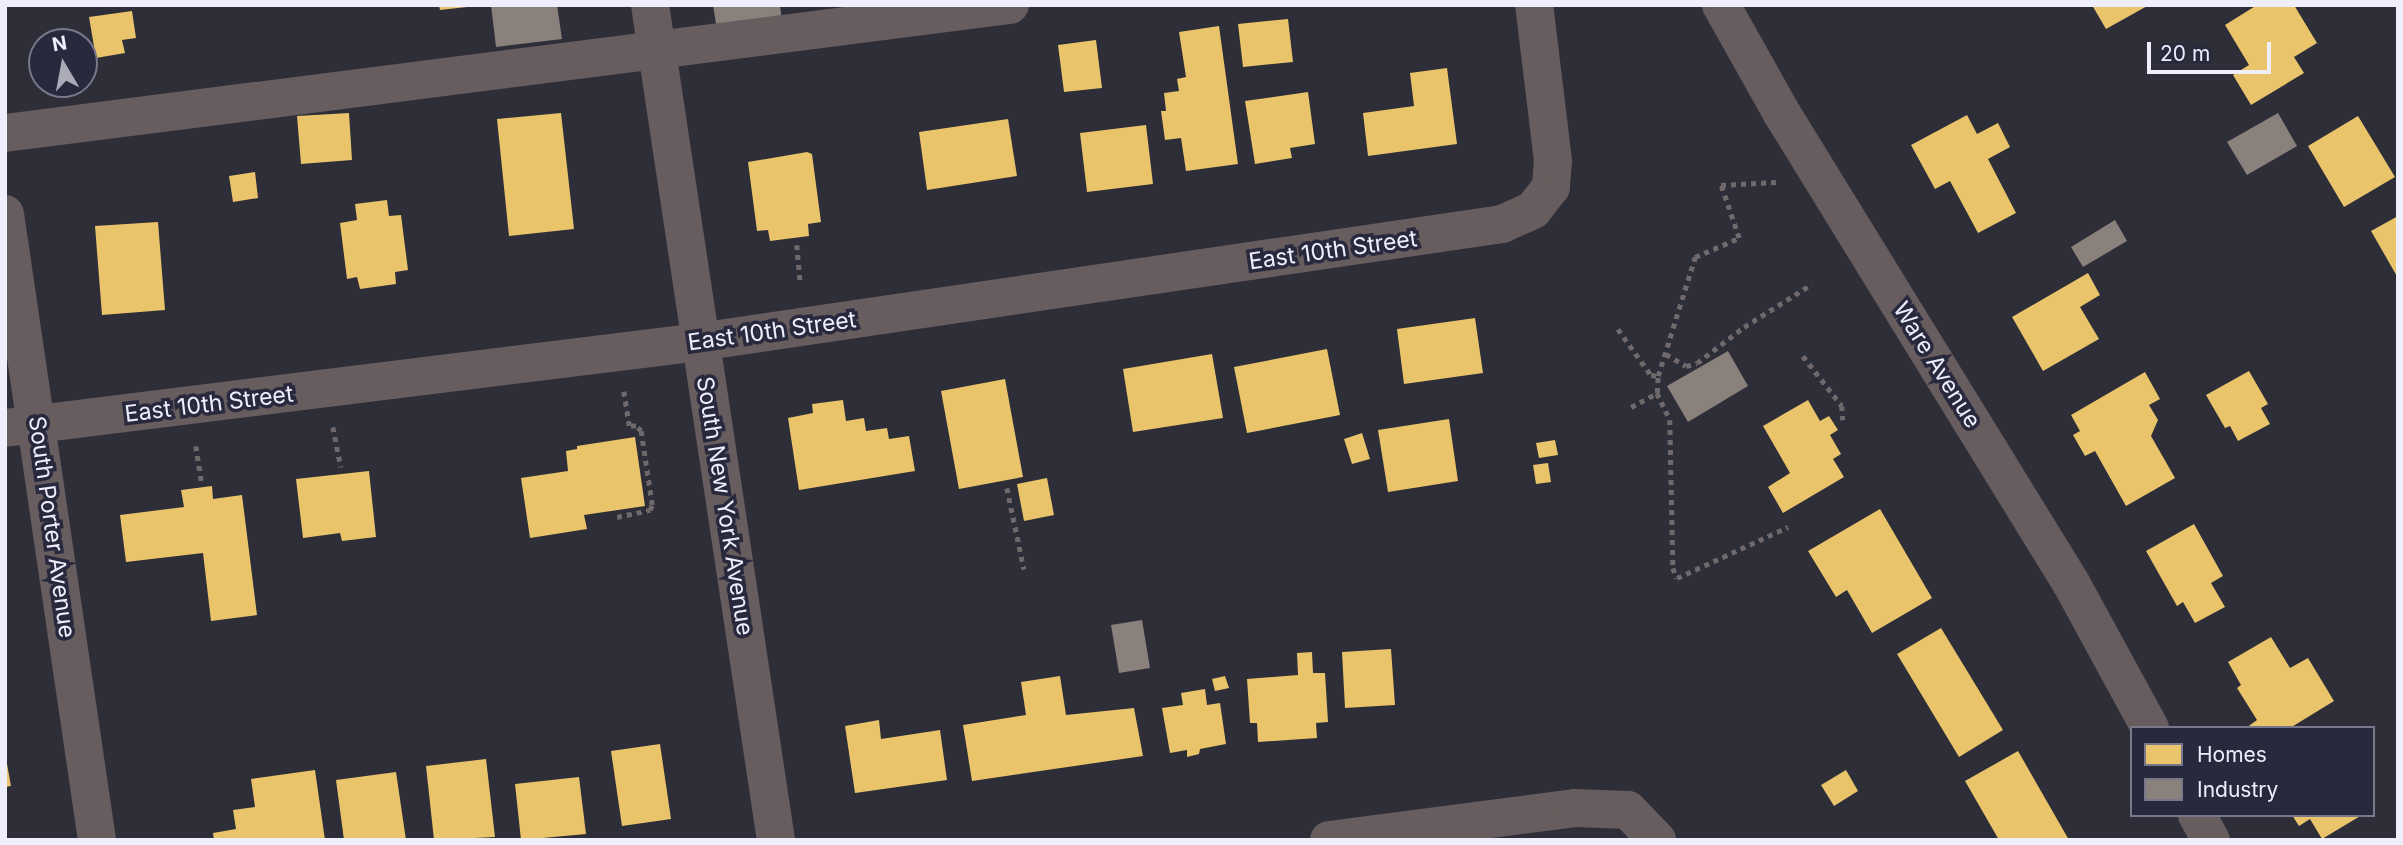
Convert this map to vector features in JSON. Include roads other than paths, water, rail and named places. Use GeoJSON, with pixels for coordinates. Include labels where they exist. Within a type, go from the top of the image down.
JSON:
{"type":"FeatureCollection","features":[{"type":"Feature","properties":{"kind":"street","name":"South New York Avenue"},"geometry":{"type":"LineString","coordinates":[[650,5],[776,840]]}},
{"type":"Feature","properties":{"kind":"street"},"geometry":{"type":"LineString","coordinates":[[5,133],[1010,5]]}},
{"type":"Feature","properties":{"kind":"street","name":"East 10th Street"},"geometry":{"type":"LineString","coordinates":[[21,426],[699,342],[1502,224],[1533,211],[1551,187],[1553,161],[1534,5]]}},
{"type":"Feature","properties":{"kind":"street","name":"Ware Avenue"},"geometry":{"type":"LineString","coordinates":[[1721,5],[1781,112],[2071,583],[2149,726]]}},
{"type":"Feature","properties":{"kind":"street","name":"South Porter Avenue"},"geometry":{"type":"LineString","coordinates":[[5,214],[21,426],[97,840]]}},
{"type":"Feature","properties":{"kind":"street"},"geometry":{"type":"LineString","coordinates":[[1329,840],[1575,808],[1628,810],[1657,840]]}},
{"type":"Feature","properties":{"kind":"street"},"geometry":{"type":"LineString","coordinates":[[2198,817],[2211,840]]}}]}
